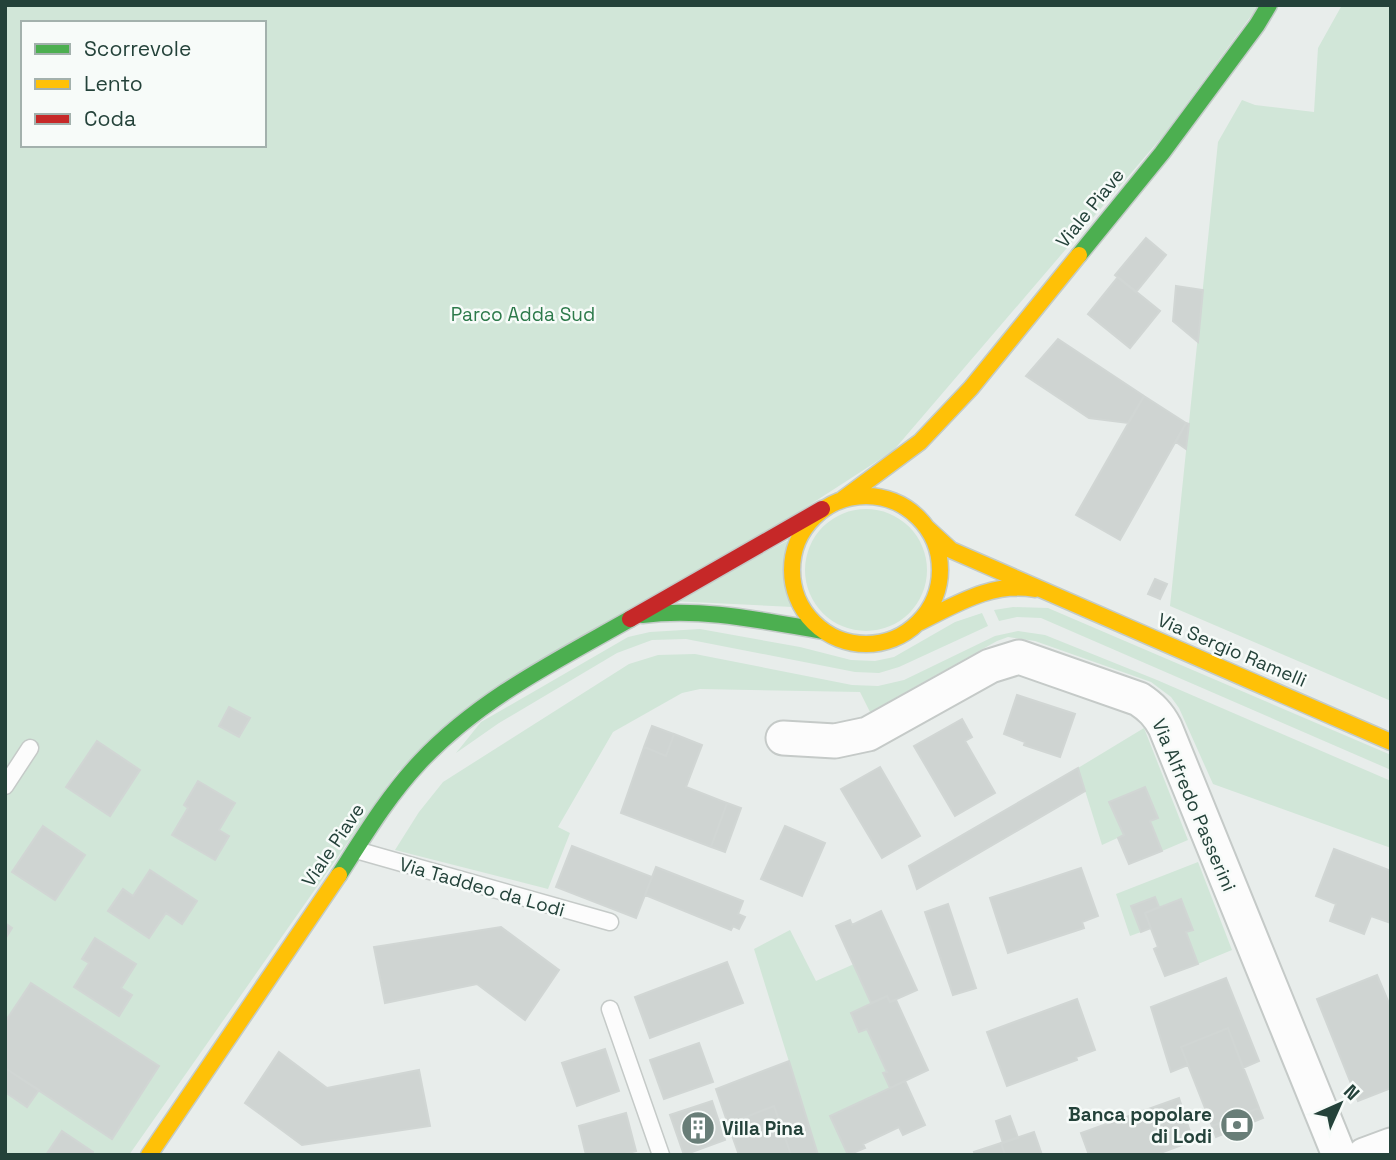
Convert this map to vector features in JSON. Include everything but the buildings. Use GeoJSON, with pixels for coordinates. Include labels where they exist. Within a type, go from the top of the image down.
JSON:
{"type":"FeatureCollection","features":[{"type":"Feature","properties":{"kind":"street","name":"Viale Piave"},"geometry":{"type":"LineString","coordinates":[[149,1155],[409,772],[451,731],[510,688],[843,499],[883,471],[933,430],[1001,352],[1162,153],[1269,5]]}},
{"type":"Feature","properties":{"kind":"street","name":"Viale Piave"},"geometry":{"type":"LineString","coordinates":[[918,458],[933,430]]}},
{"type":"Feature","properties":{"kind":"street","name":"Viale Piave"},"geometry":{"type":"LineString","coordinates":[[843,499],[863,495],[884,497],[903,505],[923,523]]}},
{"type":"Feature","properties":{"kind":"street","name":"Viale Piave"},"geometry":{"type":"LineString","coordinates":[[618,625],[642,615],[677,611],[823,631],[847,642],[872,644],[897,638],[918,623],[933,602],[940,577],[938,551],[923,523],[915,495]]}},
{"type":"Feature","properties":{"kind":"street","name":"Viale Piave"},"geometry":{"type":"LineString","coordinates":[[822,509],[805,526],[795,547],[791,570],[795,594],[806,615],[823,631]]}},
{"type":"Feature","properties":{"kind":"street","name":"Via Sergio Ramelli"},"geometry":{"type":"LineString","coordinates":[[923,523],[951,550],[1391,742]]}},
{"type":"Feature","properties":{"kind":"street","name":"Via Sergio Ramelli"},"geometry":{"type":"LineString","coordinates":[[918,623],[1003,587],[1028,587],[1057,597]]}},
{"type":"Feature","properties":{"kind":"street","name":"Via Alfredo Passerini"},"geometry":{"type":"LineString","coordinates":[[783,738],[835,741],[868,734],[990,666],[1018,657],[1139,699],[1150,706],[1165,727],[1339,1155]]}},
{"type":"Feature","properties":{"kind":"street"},"geometry":{"type":"LineString","coordinates":[[1364,1155],[1391,1145]]}},
{"type":"Feature","properties":{"kind":"lane"},"geometry":{"type":"LineString","coordinates":[[5,786],[30,748]]}},
{"type":"Feature","properties":{"kind":"lane","name":"Via Taddeo da Lodi"},"geometry":{"type":"LineString","coordinates":[[355,850],[610,922]]}},
{"type":"Feature","properties":{"kind":"lane"},"geometry":{"type":"LineString","coordinates":[[610,1009],[661,1155]]}},
{"type":"Feature","properties":{"kind":"green space","name":"Parco Adda Sud"},"geometry":{"type":"Polygon","coordinates":[[[5,5],[1259,5],[1162,137],[893,451],[398,771],[129,1155],[5,1155],[5,5]]]}},
{"type":"Feature","properties":{"kind":"green space"},"geometry":{"type":"Polygon","coordinates":[[[1342,5],[1391,5],[1391,701],[1170,606],[1218,142],[1242,100],[1255,105],[1314,112],[1318,48],[1342,5]]]}},
{"type":"Feature","properties":{"kind":"green space"},"geometry":{"type":"Polygon","coordinates":[[[866,509],[889,514],[909,527],[922,547],[927,570],[922,593],[909,613],[889,626],[866,631],[843,626],[823,613],[810,593],[805,570],[810,547],[823,527],[843,514],[866,509]]]}},
{"type":"Feature","properties":{"kind":"green space"},"geometry":{"type":"Polygon","coordinates":[[[789,540],[785,574],[793,607],[671,601],[789,540]]]}},
{"type":"Feature","properties":{"kind":"green space"},"geometry":{"type":"Polygon","coordinates":[[[1013,607],[1048,608],[1391,755],[1391,770],[1041,618],[1017,617],[999,621],[994,610],[1013,607]]]}},
{"type":"Feature","properties":{"kind":"green space"},"geometry":{"type":"Polygon","coordinates":[[[982,613],[988,626],[899,667],[879,673],[855,672],[686,639],[652,640],[617,653],[499,723],[456,753],[481,722],[628,637],[650,632],[700,629],[800,647],[851,660],[875,661],[894,657],[955,622],[982,613]]]}},
{"type":"Feature","properties":{"kind":"green space"},"geometry":{"type":"Polygon","coordinates":[[[1018,631],[1045,635],[1157,680],[1391,781],[1391,848],[1213,784],[1179,708],[1171,697],[1151,682],[1035,641],[1008,637],[870,712],[860,692],[700,689],[682,693],[613,732],[558,827],[570,833],[548,889],[395,850],[419,812],[443,782],[629,664],[658,655],[695,654],[852,685],[878,686],[904,680],[995,636],[1018,631]]]}},
{"type":"Feature","properties":{"kind":"green space"},"geometry":{"type":"Polygon","coordinates":[[[1144,728],[1188,840],[1162,851],[1150,821],[1157,817],[1144,787],[1110,802],[1124,835],[1102,845],[1078,768],[1144,728]]]}},
{"type":"Feature","properties":{"kind":"green space"},"geometry":{"type":"Polygon","coordinates":[[[1198,862],[1232,950],[1198,964],[1186,932],[1193,929],[1181,899],[1159,907],[1155,897],[1131,906],[1141,932],[1130,936],[1116,894],[1198,862]]]}},
{"type":"Feature","properties":{"kind":"green space"},"geometry":{"type":"Polygon","coordinates":[[[790,930],[816,981],[854,964],[871,1003],[851,1013],[859,1032],[867,1029],[887,1072],[884,1073],[890,1088],[830,1116],[848,1155],[818,1155],[754,949],[790,930]]]}},
{"type":"Feature","properties":{"kind":"traffic: fast"},"geometry":{"type":"LineString","coordinates":[[1079,255],[1162,153],[1269,5]]}},
{"type":"Feature","properties":{"kind":"traffic: fast"},"geometry":{"type":"LineString","coordinates":[[642,615],[710,614],[823,631]]}},
{"type":"Feature","properties":{"kind":"traffic: fast"},"geometry":{"type":"LineString","coordinates":[[339,875],[397,789],[443,739],[519,683],[630,619]]}},
{"type":"Feature","properties":{"kind":"traffic: slow"},"geometry":{"type":"LineString","coordinates":[[843,499],[920,442],[971,388],[1079,255]]}},
{"type":"Feature","properties":{"kind":"traffic: slow"},"geometry":{"type":"LineString","coordinates":[[866,496],[894,502],[907,508],[918,518],[928,529],[934,542],[940,570],[934,598],[928,611],[918,622],[907,632],[894,638],[866,644],[838,638],[825,632],[814,622],[804,611],[798,598],[792,570],[798,542],[804,529],[814,518],[825,508],[838,502],[866,496]]}},
{"type":"Feature","properties":{"kind":"traffic: slow"},"geometry":{"type":"LineString","coordinates":[[927,528],[951,550],[1391,742]]}},
{"type":"Feature","properties":{"kind":"traffic: slow"},"geometry":{"type":"LineString","coordinates":[[918,623],[989,591],[1019,587],[1035,589]]}},
{"type":"Feature","properties":{"kind":"traffic: slow"},"geometry":{"type":"LineString","coordinates":[[149,1155],[339,875]]}},
{"type":"Feature","properties":{"kind":"traffic: jam"},"geometry":{"type":"LineString","coordinates":[[630,619],[822,509]]}},
{"type":"Feature","properties":{"kind":"place","name":"Banca popolare di Lodi"},"geometry":{"type":"Point","coordinates":[1237,1125]}},
{"type":"Feature","properties":{"kind":"place","name":"Villa Pina"},"geometry":{"type":"Point","coordinates":[698,1128]}}]}
